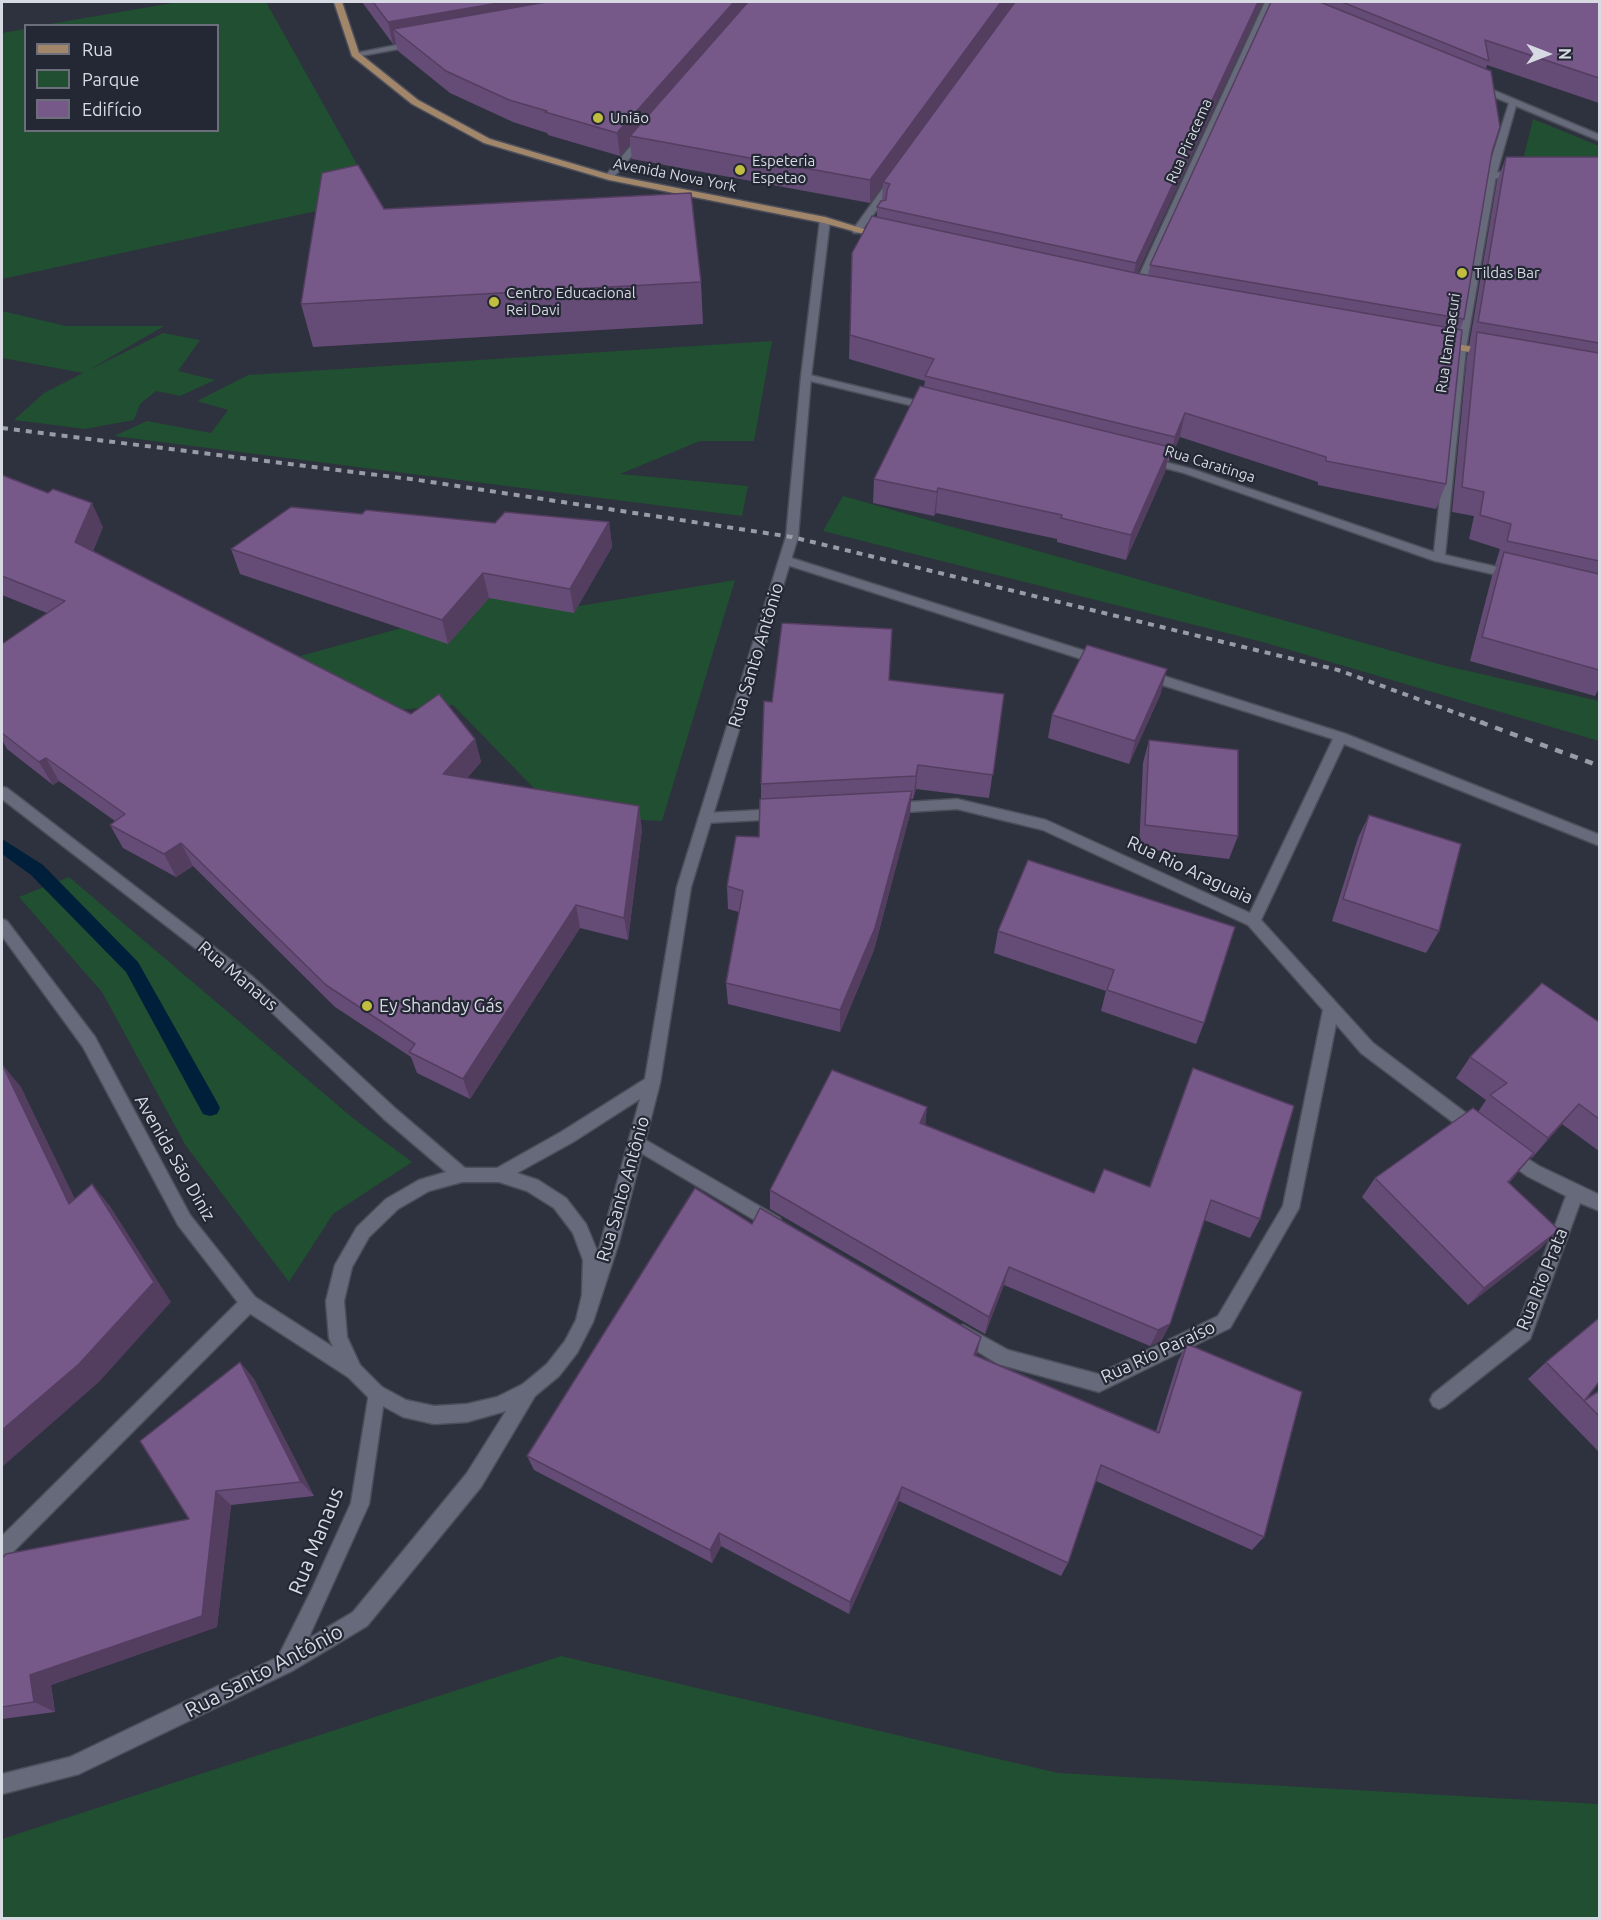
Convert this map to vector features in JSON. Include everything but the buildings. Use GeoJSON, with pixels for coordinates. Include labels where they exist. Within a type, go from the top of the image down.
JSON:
{"type":"FeatureCollection","features":[{"type":"Feature","properties":{"kind":"main road"},"geometry":{"type":"LineString","coordinates":[[338,2],[355,54]]}},
{"type":"Feature","properties":{"kind":"main road","name":"Avenida Nova York"},"geometry":{"type":"LineString","coordinates":[[355,54],[415,102],[487,141],[609,177],[825,220],[857,231],[892,238]]}},
{"type":"Feature","properties":{"kind":"main road"},"geometry":{"type":"LineString","coordinates":[[1124,291],[1148,295]]}},
{"type":"Feature","properties":{"kind":"main road"},"geometry":{"type":"LineString","coordinates":[[1426,342],[1496,354]]}},
{"type":"Feature","properties":{"kind":"street","name":"Rua Piracema"},"geometry":{"type":"LineString","coordinates":[[1136,293],[1269,2]]}},
{"type":"Feature","properties":{"kind":"street"},"geometry":{"type":"LineString","coordinates":[[1273,2],[1284,6]]}},
{"type":"Feature","properties":{"kind":"street"},"geometry":{"type":"LineString","coordinates":[[355,54],[424,41]]}},
{"type":"Feature","properties":{"kind":"street"},"geometry":{"type":"LineString","coordinates":[[1470,83],[1599,138]]}},
{"type":"Feature","properties":{"kind":"street","name":"Rua Itambacuri"},"geometry":{"type":"LineString","coordinates":[[1439,558],[1461,348],[1491,176],[1514,102]]}},
{"type":"Feature","properties":{"kind":"street"},"geometry":{"type":"LineString","coordinates":[[609,177],[654,124]]}},
{"type":"Feature","properties":{"kind":"street"},"geometry":{"type":"LineString","coordinates":[[1491,176],[1534,172]]}},
{"type":"Feature","properties":{"kind":"street"},"geometry":{"type":"LineString","coordinates":[[857,231],[898,173]]}},
{"type":"Feature","properties":{"kind":"street","name":"Rua Santo Antônio"},"geometry":{"type":"LineString","coordinates":[[591,1295],[610,1242],[652,1083],[684,887],[792,537],[806,376],[825,220]]}},
{"type":"Feature","properties":{"kind":"street"},"geometry":{"type":"LineString","coordinates":[[806,376],[945,411]]}},
{"type":"Feature","properties":{"kind":"street","name":"Rua Caratinga"},"geometry":{"type":"LineString","coordinates":[[1130,456],[1188,471],[1439,558],[1531,579]]}},
{"type":"Feature","properties":{"kind":"street"},"geometry":{"type":"LineString","coordinates":[[785,560],[1341,736],[1599,841]]}},
{"type":"Feature","properties":{"kind":"street"},"geometry":{"type":"LineString","coordinates":[[1253,921],[1341,736]]}},
{"type":"Feature","properties":{"kind":"street","name":"Rua Manaus"},"geometry":{"type":"LineString","coordinates":[[2,792],[248,981],[390,1114],[462,1175]]}},
{"type":"Feature","properties":{"kind":"street","name":"Rua Rio Araguaia"},"geometry":{"type":"LineString","coordinates":[[877,808],[957,804],[1046,825],[1253,921],[1367,1048],[1533,1171],[1599,1204]]}},
{"type":"Feature","properties":{"kind":"street"},"geometry":{"type":"LineString","coordinates":[[705,818],[797,813]]}},
{"type":"Feature","properties":{"kind":"street","name":"Avenida São Diniz"},"geometry":{"type":"LineString","coordinates":[[2,925],[88,1042],[184,1220],[249,1303],[354,1371]]}},
{"type":"Feature","properties":{"kind":"street","name":"Rua Rio Paraíso"},"geometry":{"type":"LineString","coordinates":[[943,1322],[1004,1358],[1099,1383],[1224,1322],[1291,1208],[1330,1008]]}},
{"type":"Feature","properties":{"kind":"street","name":"Rua Santo Antônio"},"geometry":{"type":"LineString","coordinates":[[499,1175],[567,1137],[652,1083]]}},
{"type":"Feature","properties":{"kind":"street"},"geometry":{"type":"LineString","coordinates":[[637,1142],[790,1232]]}},
{"type":"Feature","properties":{"kind":"street"},"geometry":{"type":"LineString","coordinates":[[462,1175],[499,1175],[532,1185],[560,1203],[580,1229],[592,1260],[591,1295],[584,1322],[571,1347],[553,1370],[529,1390],[500,1406],[467,1413],[434,1414],[403,1408],[376,1393],[354,1371],[338,1338],[335,1301],[344,1265],[363,1232],[392,1204],[425,1185],[462,1175]]}},
{"type":"Feature","properties":{"kind":"street","name":"Rua Rio Prata"},"geometry":{"type":"LineString","coordinates":[[1439,1400],[1524,1333],[1576,1192]]}},
{"type":"Feature","properties":{"kind":"street"},"geometry":{"type":"LineString","coordinates":[[2,1549],[249,1303]]}},
{"type":"Feature","properties":{"kind":"street","name":"Rua Santo Antônio"},"geometry":{"type":"LineString","coordinates":[[2,1784],[72,1767],[285,1664],[360,1619],[474,1480],[529,1390]]}},
{"type":"Feature","properties":{"kind":"street","name":"Rua Manaus"},"geometry":{"type":"LineString","coordinates":[[285,1664],[318,1598],[360,1504],[376,1393]]}},
{"type":"Feature","properties":{"kind":"green space"},"geometry":{"type":"Polygon","coordinates":[[[178,2],[266,2],[376,198],[2,279],[2,33],[24,29],[24,132],[219,132],[219,24],[50,24],[178,2]]]}},
{"type":"Feature","properties":{"kind":"green space"},"geometry":{"type":"Polygon","coordinates":[[[1533,119],[1599,146],[1599,159],[1522,164],[1533,119]]]}},
{"type":"Feature","properties":{"kind":"green space"},"geometry":{"type":"Polygon","coordinates":[[[2,311],[66,326],[164,326],[87,371],[163,333],[200,340],[178,371],[215,380],[180,396],[156,391],[140,404],[134,420],[85,429],[14,420],[44,393],[83,373],[2,358],[2,311]]]}},
{"type":"Feature","properties":{"kind":"green space"},"geometry":{"type":"Polygon","coordinates":[[[772,341],[754,441],[700,441],[620,474],[748,486],[742,516],[114,436],[147,421],[211,433],[228,410],[197,401],[248,375],[772,341]]]}},
{"type":"Feature","properties":{"kind":"green space"},"geometry":{"type":"Polygon","coordinates":[[[843,496],[1442,665],[1599,701],[1599,741],[1266,643],[823,531],[843,496]]]}},
{"type":"Feature","properties":{"kind":"green space"},"geometry":{"type":"Polygon","coordinates":[[[491,547],[573,607],[735,580],[662,821],[561,816],[453,705],[398,710],[293,658],[474,608],[491,547]]]}},
{"type":"Feature","properties":{"kind":"green space"},"geometry":{"type":"Polygon","coordinates":[[[69,877],[354,1119],[412,1162],[333,1214],[289,1282],[186,1146],[102,992],[19,897],[69,877]]]}},
{"type":"Feature","properties":{"kind":"green space"},"geometry":{"type":"Polygon","coordinates":[[[561,1656],[1058,1773],[1599,1804],[1599,1918],[2,1918],[2,1839],[561,1656]]]}},
{"type":"Feature","properties":{"kind":"waterway"},"geometry":{"type":"LineString","coordinates":[[2,845],[37,870],[132,967],[210,1108]]}},
{"type":"Feature","properties":{"kind":"railway"},"geometry":{"type":"LineString","coordinates":[[2,428],[418,480],[792,537],[1338,670],[1484,723]]}},
{"type":"Feature","properties":{"kind":"railway"},"geometry":{"type":"LineString","coordinates":[[1480,722],[1600,766]]}},
{"type":"Feature","properties":{"kind":"place","name":"União"},"geometry":{"type":"Point","coordinates":[598,118]}},
{"type":"Feature","properties":{"kind":"place","name":"Espeteria Espetao"},"geometry":{"type":"Point","coordinates":[740,170]}},
{"type":"Feature","properties":{"kind":"place","name":"Tildas Bar"},"geometry":{"type":"Point","coordinates":[1462,273]}},
{"type":"Feature","properties":{"kind":"place","name":"Centro Educacional Rei Davi"},"geometry":{"type":"Point","coordinates":[494,302]}},
{"type":"Feature","properties":{"kind":"place","name":"Ey Shanday Gás"},"geometry":{"type":"Point","coordinates":[367,1006]}}]}
